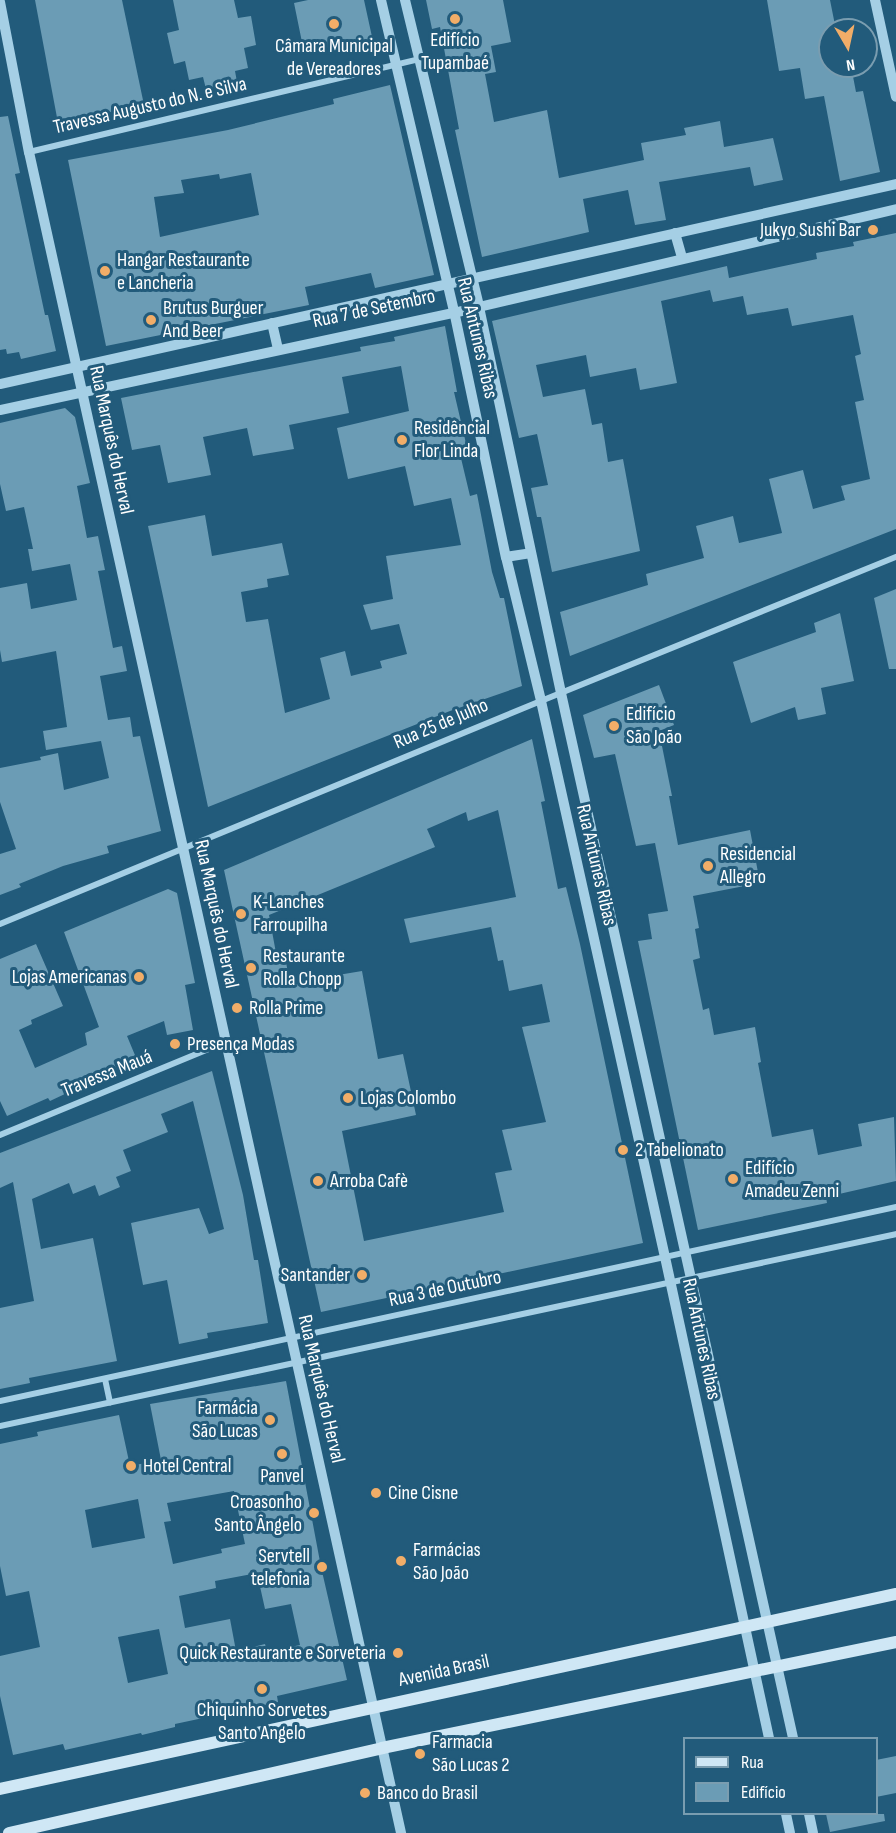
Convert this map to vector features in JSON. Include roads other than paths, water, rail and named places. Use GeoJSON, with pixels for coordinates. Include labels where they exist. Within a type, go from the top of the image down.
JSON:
{"type":"FeatureCollection","features":[{"type":"Feature","properties":{"kind":"main road","name":"Avenida Brasil"},"geometry":{"type":"LineString","coordinates":[[0,1789],[896,1594]]}},
{"type":"Feature","properties":{"kind":"main road"},"geometry":{"type":"LineString","coordinates":[[9,1833],[382,1748],[755,1673],[896,1642]]}},
{"type":"Feature","properties":{"kind":"street","name":"Rua Antunes Ribas"},"geometry":{"type":"LineString","coordinates":[[381,0],[454,311],[506,557],[541,700],[769,1737]]}},
{"type":"Feature","properties":{"kind":"street","name":"Rua Antunes Ribas"},"geometry":{"type":"LineString","coordinates":[[405,0],[479,307],[683,1253],[793,1737]]}},
{"type":"Feature","properties":{"kind":"street"},"geometry":{"type":"LineString","coordinates":[[875,0],[896,97]]}},
{"type":"Feature","properties":{"kind":"street","name":"Rua Marquês do Herval"},"geometry":{"type":"LineString","coordinates":[[0,2],[29,152],[76,367],[401,1833]]}},
{"type":"Feature","properties":{"kind":"street","name":"Travessa Augusto do N. e Silva"},"geometry":{"type":"LineString","coordinates":[[29,152],[419,59]]}},
{"type":"Feature","properties":{"kind":"street","name":"Rua 7 de Setembro"},"geometry":{"type":"LineString","coordinates":[[0,384],[896,184]]}},
{"type":"Feature","properties":{"kind":"street","name":"Rua 7 de Setembro"},"geometry":{"type":"LineString","coordinates":[[0,411],[479,307],[682,257],[896,209]]}},
{"type":"Feature","properties":{"kind":"street"},"geometry":{"type":"LineString","coordinates":[[675,233],[682,257]]}},
{"type":"Feature","properties":{"kind":"street"},"geometry":{"type":"LineString","coordinates":[[272,323],[278,349]]}},
{"type":"Feature","properties":{"kind":"street"},"geometry":{"type":"LineString","coordinates":[[506,557],[531,553]]}},
{"type":"Feature","properties":{"kind":"street","name":"Rua 25 de Julho"},"geometry":{"type":"LineString","coordinates":[[0,924],[541,700],[896,557]]}},
{"type":"Feature","properties":{"kind":"street"},"geometry":{"type":"LineString","coordinates":[[596,947],[615,942]]}},
{"type":"Feature","properties":{"kind":"street","name":"Travessa Mauá"},"geometry":{"type":"LineString","coordinates":[[0,1135],[226,1042]]}},
{"type":"Feature","properties":{"kind":"street"},"geometry":{"type":"LineString","coordinates":[[636,1126],[655,1122]]}},
{"type":"Feature","properties":{"kind":"street","name":"Rua 3 de Outubro"},"geometry":{"type":"LineString","coordinates":[[0,1401],[896,1207]]}},
{"type":"Feature","properties":{"kind":"street","name":"Rua 3 de Outubro"},"geometry":{"type":"LineString","coordinates":[[0,1426],[896,1234]]}},
{"type":"Feature","properties":{"kind":"street"},"geometry":{"type":"LineString","coordinates":[[105,1379],[110,1402]]}},
{"type":"Feature","properties":{"kind":"street"},"geometry":{"type":"LineString","coordinates":[[693,1387],[713,1383]]}},
{"type":"Feature","properties":{"kind":"street"},"geometry":{"type":"LineString","coordinates":[[786,1815],[790,1833]]}},
{"type":"Feature","properties":{"kind":"street"},"geometry":{"type":"LineString","coordinates":[[809,1815],[813,1833]]}},
{"type":"Feature","properties":{"kind":"place","name":"Edifício Tupambaé"},"geometry":{"type":"Point","coordinates":[455,19]}},
{"type":"Feature","properties":{"kind":"place","name":"Câmara Municipal de Vereadores"},"geometry":{"type":"Point","coordinates":[334,24]}},
{"type":"Feature","properties":{"kind":"place","name":"Jukyo Sushi Bar"},"geometry":{"type":"Point","coordinates":[873,230]}},
{"type":"Feature","properties":{"kind":"place","name":"Hangar Restaurante e Lancheria"},"geometry":{"type":"Point","coordinates":[105,271]}},
{"type":"Feature","properties":{"kind":"place","name":"Brutus Burguer And Beer"},"geometry":{"type":"Point","coordinates":[151,320]}},
{"type":"Feature","properties":{"kind":"place","name":"Residêncial Flor Linda"},"geometry":{"type":"Point","coordinates":[402,440]}},
{"type":"Feature","properties":{"kind":"place","name":"Edifício São João"},"geometry":{"type":"Point","coordinates":[614,726]}},
{"type":"Feature","properties":{"kind":"place","name":"Residencial Allegro"},"geometry":{"type":"Point","coordinates":[708,866]}},
{"type":"Feature","properties":{"kind":"place","name":"K-Lanches Farroupilha"},"geometry":{"type":"Point","coordinates":[241,914]}},
{"type":"Feature","properties":{"kind":"place","name":"Restaurante Rolla Chopp"},"geometry":{"type":"Point","coordinates":[251,968]}},
{"type":"Feature","properties":{"kind":"place","name":"Lojas Americanas"},"geometry":{"type":"Point","coordinates":[139,977]}},
{"type":"Feature","properties":{"kind":"place","name":"Rolla Prime"},"geometry":{"type":"Point","coordinates":[237,1008]}},
{"type":"Feature","properties":{"kind":"place","name":"Presença Modas"},"geometry":{"type":"Point","coordinates":[175,1044]}},
{"type":"Feature","properties":{"kind":"place","name":"Lojas Colombo"},"geometry":{"type":"Point","coordinates":[348,1098]}},
{"type":"Feature","properties":{"kind":"place","name":"2 Tabelionato"},"geometry":{"type":"Point","coordinates":[623,1150]}},
{"type":"Feature","properties":{"kind":"place","name":"Edifício Amadeu Zenni"},"geometry":{"type":"Point","coordinates":[733,1179]}},
{"type":"Feature","properties":{"kind":"place","name":"Arroba Cafè"},"geometry":{"type":"Point","coordinates":[318,1181]}},
{"type":"Feature","properties":{"kind":"place","name":"Santander"},"geometry":{"type":"Point","coordinates":[362,1275]}},
{"type":"Feature","properties":{"kind":"place","name":"Farmácia São Lucas"},"geometry":{"type":"Point","coordinates":[270,1420]}},
{"type":"Feature","properties":{"kind":"place","name":"Panvel"},"geometry":{"type":"Point","coordinates":[282,1454]}},
{"type":"Feature","properties":{"kind":"place","name":"Hotel Central"},"geometry":{"type":"Point","coordinates":[131,1466]}},
{"type":"Feature","properties":{"kind":"place","name":"Cine Cisne"},"geometry":{"type":"Point","coordinates":[376,1493]}},
{"type":"Feature","properties":{"kind":"place","name":"Croasonho Santo Ângelo"},"geometry":{"type":"Point","coordinates":[314,1513]}},
{"type":"Feature","properties":{"kind":"place","name":"Farmácias São João"},"geometry":{"type":"Point","coordinates":[401,1561]}},
{"type":"Feature","properties":{"kind":"place","name":"Servtell telefonia"},"geometry":{"type":"Point","coordinates":[322,1567]}},
{"type":"Feature","properties":{"kind":"place","name":"Quick Restaurante e Sorveteria"},"geometry":{"type":"Point","coordinates":[398,1653]}},
{"type":"Feature","properties":{"kind":"place","name":"Chiquinho Sorvetes Santo Angelo"},"geometry":{"type":"Point","coordinates":[262,1689]}},
{"type":"Feature","properties":{"kind":"place","name":"Farmacia São Lucas 2"},"geometry":{"type":"Point","coordinates":[420,1754]}},
{"type":"Feature","properties":{"kind":"place","name":"Banco do Brasil"},"geometry":{"type":"Point","coordinates":[365,1793]}}]}
